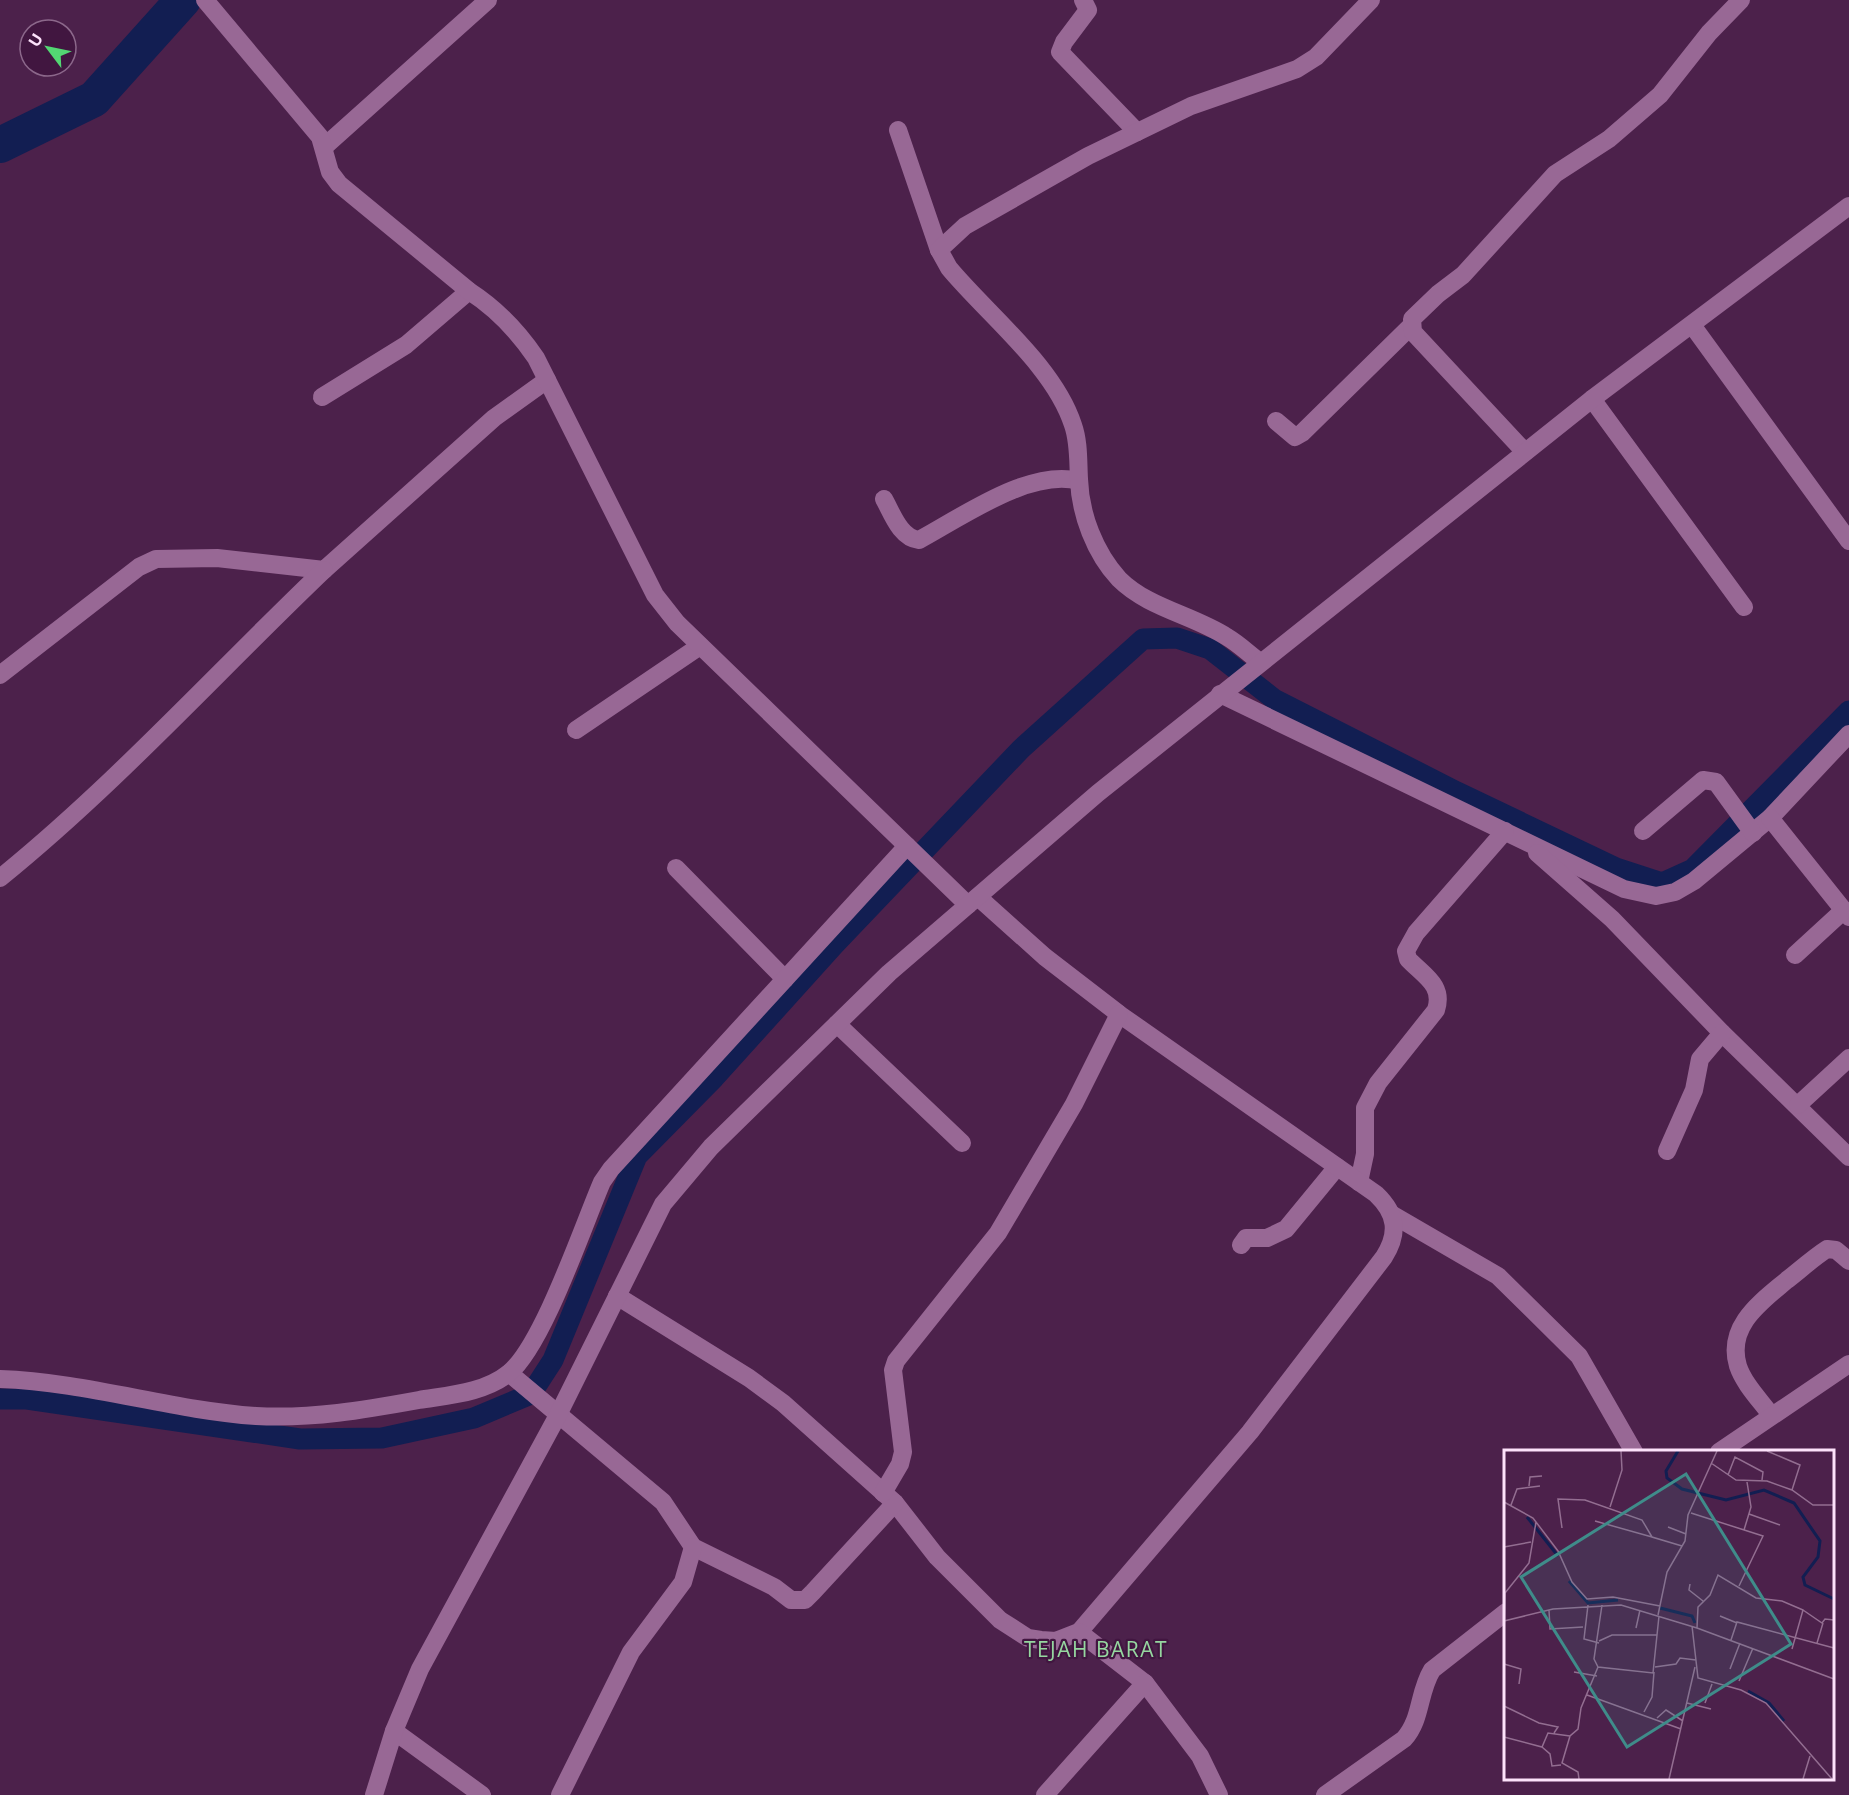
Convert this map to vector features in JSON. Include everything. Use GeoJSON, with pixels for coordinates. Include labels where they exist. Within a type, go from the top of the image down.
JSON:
{"type":"FeatureCollection","features":[{"type":"Feature","properties":{"kind":"street"},"geometry":{"type":"LineString","coordinates":[[206,0],[314,131],[324,147],[330,172],[339,184],[469,291],[490,305],[518,332],[547,380],[656,595],[677,623],[918,856],[1119,1014],[1359,1182],[1386,1204],[1393,1215],[1396,1230],[1392,1244],[1384,1257],[1250,1432],[1079,1632],[1068,1638],[1048,1641],[1028,1638],[1000,1620],[937,1557],[889,1498],[770,1392],[617,1296]]}},
{"type":"Feature","properties":{"kind":"street"},"geometry":{"type":"LineString","coordinates":[[324,147],[488,0]]}},
{"type":"Feature","properties":{"kind":"street"},"geometry":{"type":"LineString","coordinates":[[1083,0],[1088,10],[1060,51],[1137,132]]}},
{"type":"Feature","properties":{"kind":"street"},"geometry":{"type":"LineString","coordinates":[[939,250],[965,226],[1088,156],[1212,97],[1297,69],[1316,57],[1371,0]]}},
{"type":"Feature","properties":{"kind":"street"},"geometry":{"type":"LineString","coordinates":[[1525,452],[1417,334],[1412,319],[1463,275],[1555,174],[1617,133],[1660,95],[1709,33],[1741,0]]}},
{"type":"Feature","properties":{"kind":"street"},"geometry":{"type":"LineString","coordinates":[[898,130],[939,250],[949,268],[1038,366],[1061,398],[1073,425],[1079,462],[1079,481],[1092,537],[1099,554],[1119,579],[1139,595],[1228,637],[1255,666]]}},
{"type":"Feature","properties":{"kind":"street"},"geometry":{"type":"LineString","coordinates":[[374,1795],[394,1731],[420,1669],[550,1409],[617,1296],[663,1204],[711,1147],[889,974],[1098,793],[1592,399],[1849,206]]}},
{"type":"Feature","properties":{"kind":"street"},"geometry":{"type":"LineString","coordinates":[[322,397],[406,345],[469,291]]}},
{"type":"Feature","properties":{"kind":"street"},"geometry":{"type":"LineString","coordinates":[[1692,325],[1849,541]]}},
{"type":"Feature","properties":{"kind":"street"},"geometry":{"type":"LineString","coordinates":[[1275,421],[1295,437],[1302,433],[1417,334]]}},
{"type":"Feature","properties":{"kind":"street"},"geometry":{"type":"LineString","coordinates":[[0,878],[37,848],[128,762],[324,570],[494,418],[547,380]]}},
{"type":"Feature","properties":{"kind":"street"},"geometry":{"type":"LineString","coordinates":[[1592,399],[1744,608]]}},
{"type":"Feature","properties":{"kind":"street"},"geometry":{"type":"LineString","coordinates":[[884,499],[902,530],[910,538],[919,540],[1017,488],[1063,477],[1079,481]]}},
{"type":"Feature","properties":{"kind":"street"},"geometry":{"type":"LineString","coordinates":[[0,675],[140,567],[156,559],[217,558],[324,570]]}},
{"type":"Feature","properties":{"kind":"street"},"geometry":{"type":"LineString","coordinates":[[576,730],[700,646]]}},
{"type":"Feature","properties":{"kind":"street"},"geometry":{"type":"LineString","coordinates":[[1225,690],[1624,889],[1656,896],[1675,892],[1694,880],[1747,824],[1770,818],[1849,734]]}},
{"type":"Feature","properties":{"kind":"street"},"geometry":{"type":"LineString","coordinates":[[1643,831],[1703,780],[1716,783],[1747,824]]}},
{"type":"Feature","properties":{"kind":"street"},"geometry":{"type":"LineString","coordinates":[[1770,818],[1846,914],[1795,955]]}},
{"type":"Feature","properties":{"kind":"street"},"geometry":{"type":"LineString","coordinates":[[1512,834],[1612,919],[1722,1033],[1849,1156]]}},
{"type":"Feature","properties":{"kind":"street"},"geometry":{"type":"LineString","coordinates":[[1359,1182],[1365,1154],[1365,1108],[1378,1083],[1436,1010],[1439,999],[1438,991],[1408,959],[1408,945],[1416,933],[1512,834]]}},
{"type":"Feature","properties":{"kind":"street"},"geometry":{"type":"LineString","coordinates":[[0,1379],[99,1390],[219,1412],[286,1417],[348,1413],[472,1391],[515,1377],[542,1324],[606,1175],[785,979],[918,856]]}},
{"type":"Feature","properties":{"kind":"street"},"geometry":{"type":"LineString","coordinates":[[676,867],[785,979]]}},
{"type":"Feature","properties":{"kind":"street"},"geometry":{"type":"LineString","coordinates":[[1612,919],[1624,889]]}},
{"type":"Feature","properties":{"kind":"street"},"geometry":{"type":"LineString","coordinates":[[515,1377],[550,1409],[663,1502],[693,1547],[774,1587],[791,1600],[805,1600],[889,1498],[903,1452],[893,1370],[896,1361],[999,1233],[1074,1104],[1119,1014]]}},
{"type":"Feature","properties":{"kind":"street"},"geometry":{"type":"LineString","coordinates":[[837,1024],[962,1143]]}},
{"type":"Feature","properties":{"kind":"street"},"geometry":{"type":"LineString","coordinates":[[1667,1151],[1694,1090],[1700,1059],[1722,1033]]}},
{"type":"Feature","properties":{"kind":"street"},"geometry":{"type":"LineString","coordinates":[[1798,1105],[1849,1058]]}},
{"type":"Feature","properties":{"kind":"street"},"geometry":{"type":"LineString","coordinates":[[1241,1245],[1246,1239],[1267,1238],[1286,1229],[1337,1167]]}},
{"type":"Feature","properties":{"kind":"street"},"geometry":{"type":"LineString","coordinates":[[1393,1215],[1462,1253],[1498,1276],[1579,1356],[1633,1450]]}},
{"type":"Feature","properties":{"kind":"street"},"geometry":{"type":"LineString","coordinates":[[1771,1415],[1741,1374],[1736,1354],[1741,1326],[1754,1308],[1827,1249],[1836,1250],[1849,1261]]}},
{"type":"Feature","properties":{"kind":"street"},"geometry":{"type":"LineString","coordinates":[[1722,1450],[1849,1364]]}},
{"type":"Feature","properties":{"kind":"street"},"geometry":{"type":"LineString","coordinates":[[560,1795],[631,1652],[683,1582],[693,1547]]}},
{"type":"Feature","properties":{"kind":"street"},"geometry":{"type":"LineString","coordinates":[[1326,1795],[1404,1739],[1413,1730],[1425,1682],[1432,1670],[1504,1614]]}},
{"type":"Feature","properties":{"kind":"street"},"geometry":{"type":"LineString","coordinates":[[1079,1632],[1145,1683],[1200,1756],[1219,1795]]}},
{"type":"Feature","properties":{"kind":"street"},"geometry":{"type":"LineString","coordinates":[[1046,1795],[1145,1683]]}},
{"type":"Feature","properties":{"kind":"street"},"geometry":{"type":"LineString","coordinates":[[394,1731],[482,1795]]}},
{"type":"Feature","properties":{"kind":"waterway"},"geometry":{"type":"LineString","coordinates":[[0,145],[94,99],[183,0]]}},
{"type":"Feature","properties":{"kind":"waterway"},"geometry":{"type":"LineString","coordinates":[[0,1399],[27,1399],[300,1439],[382,1438],[474,1418],[531,1394],[553,1360],[637,1156],[714,1078],[835,944],[1021,749],[1143,639],[1177,638],[1210,649],[1274,699],[1457,792],[1616,868],[1662,883],[1693,869],[1849,711]]}},
{"type":"Feature","properties":{"kind":"district","name":"TEJAH BARAT"},"geometry":{"type":"Point","coordinates":[1096,1650]}}]}
